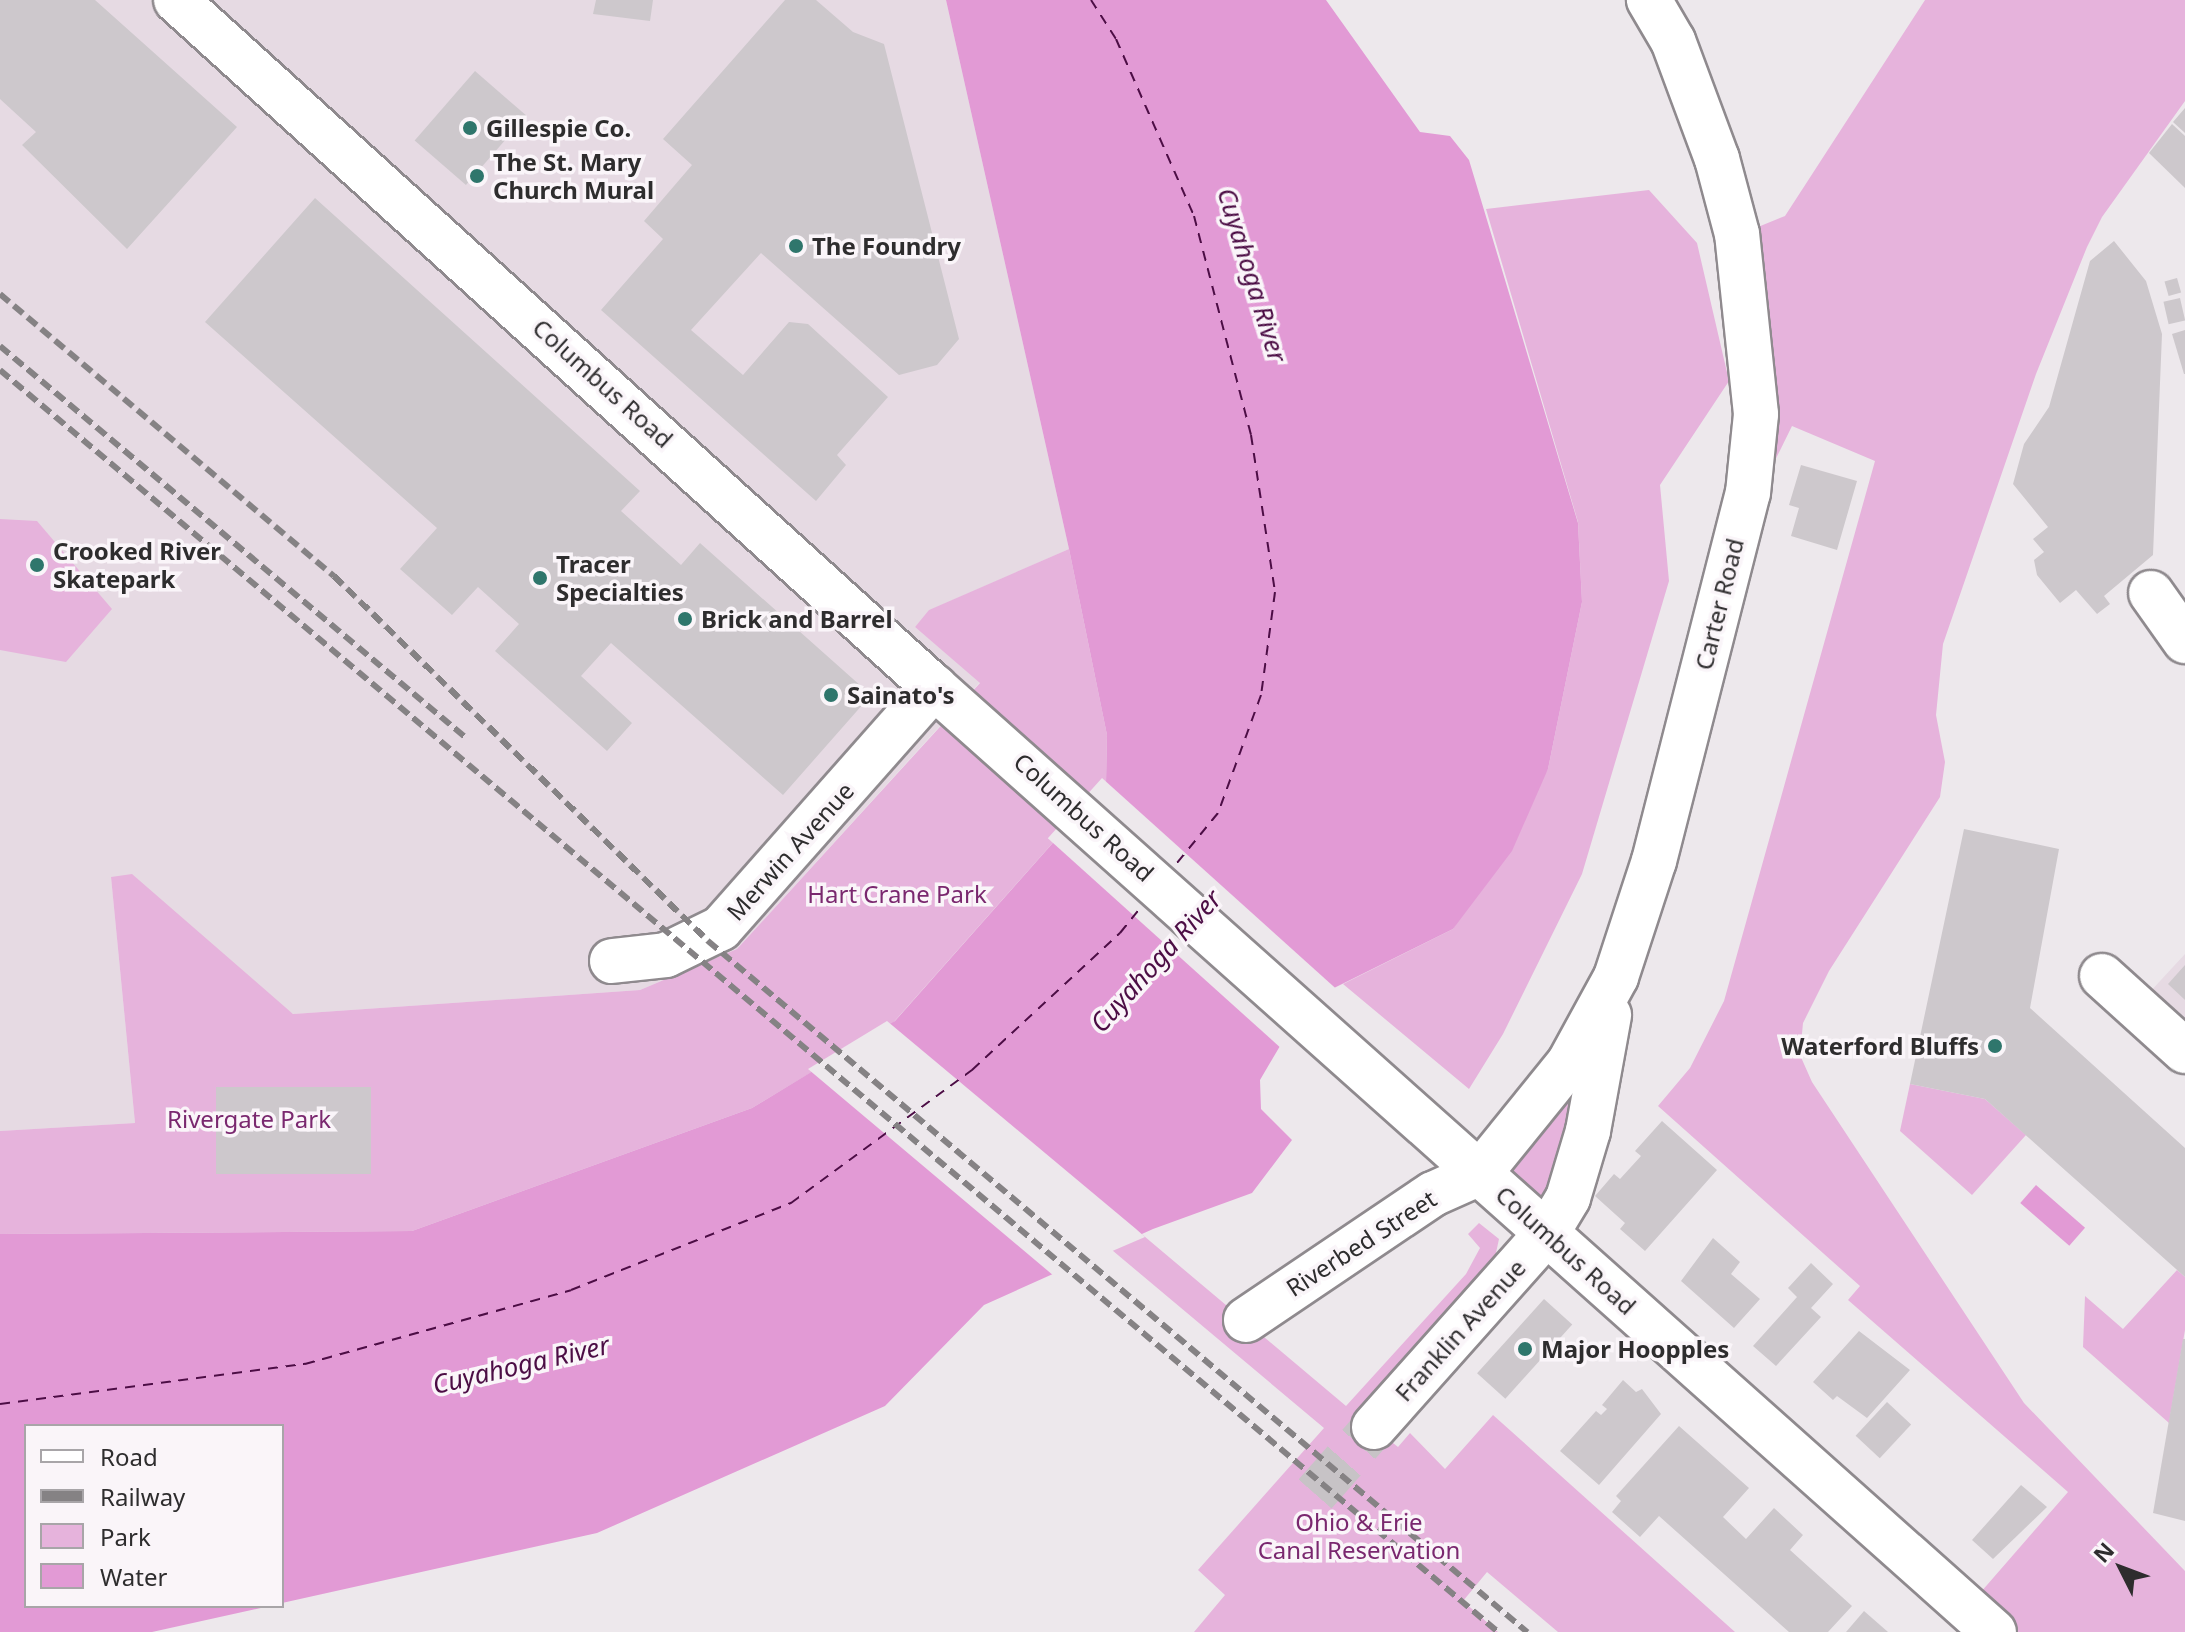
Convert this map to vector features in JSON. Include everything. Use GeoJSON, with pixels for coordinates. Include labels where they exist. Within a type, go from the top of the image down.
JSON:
{"type":"FeatureCollection","features":[{"type":"Feature","properties":{"kind":"street","name":"Columbus Road"},"geometry":{"type":"LineString","coordinates":[[176,0],[934,687],[1035,773],[1994,1632]]}},
{"type":"Feature","properties":{"kind":"street","name":"Carter Road"},"geometry":{"type":"LineString","coordinates":[[1480,1173],[1569,1063],[1616,977],[1654,861],[1748,493],[1756,414],[1746,291],[1733,219],[1717,159],[1678,56],[1649,0]]}},
{"type":"Feature","properties":{"kind":"street"},"geometry":{"type":"LineString","coordinates":[[2151,593],[2185,641]]}},
{"type":"Feature","properties":{"kind":"street","name":"Merwin Avenue"},"geometry":{"type":"LineString","coordinates":[[612,961],[666,955],[721,928],[934,687]]}},
{"type":"Feature","properties":{"kind":"street"},"geometry":{"type":"LineString","coordinates":[[2102,976],[2185,1051]]}},
{"type":"Feature","properties":{"kind":"street","name":"Franklin Avenue"},"geometry":{"type":"LineString","coordinates":[[1374,1427],[1547,1233],[1576,1177],[1616,977]]}},
{"type":"Feature","properties":{"kind":"street","name":"Riverbed Street"},"geometry":{"type":"LineString","coordinates":[[1246,1320],[1433,1194],[1480,1173]]}},
{"type":"Feature","properties":{"kind":"shaded area"},"geometry":{"type":"Polygon","coordinates":[[[0,0],[946,0],[1069,549],[930,610],[915,627],[980,682],[737,949],[640,990],[293,1014],[111,877],[135,1123],[0,1131],[0,0]]]}},
{"type":"Feature","properties":{"kind":"shaded area"},"geometry":{"type":"Polygon","coordinates":[[[2185,954],[2185,1051],[2136,1007],[2185,954]]]}},
{"type":"Feature","properties":{"kind":"green space"},"geometry":{"type":"Polygon","coordinates":[[[1925,0],[2185,0],[2185,101],[2102,217],[2087,247],[2036,374],[1943,644],[1936,715],[1945,762],[1940,797],[1829,971],[1803,1023],[1800,1055],[1812,1082],[2024,1403],[2185,1571],[2185,1632],[1994,1632],[1967,1608],[2068,1492],[1848,1300],[1860,1286],[1658,1106],[1690,1068],[1724,1001],[1875,461],[1792,426],[1756,499],[1753,229],[1785,216],[1925,0]]]}},
{"type":"Feature","properties":{"kind":"green space"},"geometry":{"type":"Polygon","coordinates":[[[1649,190],[1697,243],[1729,381],[1660,485],[1669,581],[1582,874],[1503,1034],[1469,1089],[1343,984],[1453,929],[1548,769],[1582,602],[1578,522],[1486,209],[1649,190]]]}},
{"type":"Feature","properties":{"kind":"green space","name":"Crooked River Skatepark"},"geometry":{"type":"Polygon","coordinates":[[[0,519],[37,521],[112,609],[66,662],[0,650],[0,519]]]}},
{"type":"Feature","properties":{"kind":"green space","name":"Rivergate Park"},"geometry":{"type":"Polygon","coordinates":[[[1069,549],[1107,735],[1106,783],[892,1024],[1346,1406],[1466,1274],[1480,1248],[1468,1234],[1479,1223],[1499,1239],[1494,1262],[1368,1423],[1398,1447],[1410,1433],[1445,1469],[1493,1415],[1735,1632],[1558,1632],[1487,1572],[1463,1601],[1498,1632],[1194,1632],[1225,1595],[1198,1570],[1324,1428],[863,1041],[752,1108],[412,1231],[0,1234],[0,1131],[135,1123],[111,877],[132,874],[293,1014],[640,990],[737,949],[980,683],[915,627],[929,610],[1069,549]]]}},
{"type":"Feature","properties":{"kind":"green space"},"geometry":{"type":"Polygon","coordinates":[[[1614,988],[1547,1233],[1480,1173],[1614,988]]]}},
{"type":"Feature","properties":{"kind":"green space"},"geometry":{"type":"Polygon","coordinates":[[[1910,1084],[1985,1099],[2026,1135],[1972,1195],[1900,1131],[1910,1084]]]}},
{"type":"Feature","properties":{"kind":"green space"},"geometry":{"type":"Polygon","coordinates":[[[2177,1270],[2185,1277],[2185,1330],[2169,1423],[2083,1347],[2085,1296],[2123,1329],[2177,1270]]]}},
{"type":"Feature","properties":{"kind":"water","name":"Cuyahoga River"},"geometry":{"type":"Polygon","coordinates":[[[946,0],[1326,0],[1420,132],[1450,136],[1469,160],[1578,523],[1582,602],[1548,769],[1512,851],[1453,929],[1334,988],[1280,1046],[1260,1080],[1261,1109],[1292,1140],[1252,1193],[1153,1229],[984,1305],[885,1406],[597,1533],[284,1603],[284,1424],[24,1424],[24,1608],[261,1608],[152,1632],[0,1632],[0,1234],[412,1231],[752,1108],[895,1021],[1106,783],[1107,735],[1069,549],[946,0]]]}},
{"type":"Feature","properties":{"kind":"water"},"geometry":{"type":"Polygon","coordinates":[[[2036,1185],[2085,1228],[2069,1246],[2020,1203],[2036,1185]]]}},
{"type":"Feature","properties":{"kind":"pier"},"geometry":{"type":"Polygon","coordinates":[[[1102,778],[1338,991],[1284,1051],[1048,838],[1102,778]]]}},
{"type":"Feature","properties":{"kind":"pier"},"geometry":{"type":"Polygon","coordinates":[[[887,1021],[1145,1237],[1054,1276],[808,1069],[887,1021]]]}},
{"type":"Feature","properties":{"kind":"building"},"geometry":{"type":"Polygon","coordinates":[[[0,0],[95,0],[237,127],[127,249],[22,145],[36,132],[0,99],[0,0]]]}},
{"type":"Feature","properties":{"kind":"building"},"geometry":{"type":"Polygon","coordinates":[[[596,0],[653,0],[650,21],[593,14],[596,0]]]}},
{"type":"Feature","properties":{"kind":"building","name":"The Foundry"},"geometry":{"type":"Polygon","coordinates":[[[785,0],[816,0],[853,32],[884,44],[959,339],[937,365],[899,375],[761,253],[691,330],[743,375],[789,322],[808,324],[888,397],[837,455],[846,465],[816,501],[601,310],[663,239],[644,221],[692,165],[663,139],[785,0]]]}},
{"type":"Feature","properties":{"kind":"building","name":"Gillespie Co."},"geometry":{"type":"Polygon","coordinates":[[[475,71],[526,116],[466,185],[415,140],[475,71]]]}},
{"type":"Feature","properties":{"kind":"building"},"geometry":{"type":"Polygon","coordinates":[[[2185,108],[2185,133],[2173,122],[2185,108]]]}},
{"type":"Feature","properties":{"kind":"building"},"geometry":{"type":"Polygon","coordinates":[[[2172,124],[2185,136],[2185,188],[2149,153],[2172,124]]]}},
{"type":"Feature","properties":{"kind":"building"},"geometry":{"type":"Polygon","coordinates":[[[315,198],[640,491],[621,511],[681,565],[700,543],[871,695],[783,795],[611,643],[581,676],[632,723],[607,751],[495,651],[519,624],[478,587],[452,615],[400,569],[437,528],[205,322],[315,198]]]}},
{"type":"Feature","properties":{"kind":"building"},"geometry":{"type":"Polygon","coordinates":[[[2114,241],[2146,281],[2162,334],[2153,555],[2104,596],[2110,604],[2097,614],[2076,590],[2060,603],[2037,575],[2034,560],[2044,552],[2033,539],[2048,527],[2013,484],[2024,444],[2049,407],[2090,261],[2114,241]]]}},
{"type":"Feature","properties":{"kind":"building"},"geometry":{"type":"Polygon","coordinates":[[[2177,278],[2181,292],[2169,296],[2165,282],[2177,278]]]}},
{"type":"Feature","properties":{"kind":"building"},"geometry":{"type":"Polygon","coordinates":[[[2180,298],[2185,320],[2169,324],[2163,302],[2180,298]]]}},
{"type":"Feature","properties":{"kind":"building"},"geometry":{"type":"Polygon","coordinates":[[[2185,330],[2185,374],[2184,374],[2172,334],[2185,330]]]}},
{"type":"Feature","properties":{"kind":"building"},"geometry":{"type":"Polygon","coordinates":[[[1801,465],[1857,481],[1837,550],[1791,536],[1799,508],[1789,505],[1801,465]]]}},
{"type":"Feature","properties":{"kind":"building","name":"Waterford Bluffs"},"geometry":{"type":"Polygon","coordinates":[[[1964,829],[2059,849],[2030,1008],[2185,1148],[2185,1277],[1985,1099],[1910,1084],[1964,829]]]}},
{"type":"Feature","properties":{"kind":"building"},"geometry":{"type":"Polygon","coordinates":[[[2185,965],[2185,1000],[2168,984],[2185,965]]]}},
{"type":"Feature","properties":{"kind":"building"},"geometry":{"type":"Polygon","coordinates":[[[216,1087],[371,1087],[371,1174],[216,1174],[216,1087]]]}},
{"type":"Feature","properties":{"kind":"building"},"geometry":{"type":"Polygon","coordinates":[[[1662,1121],[1717,1170],[1645,1251],[1620,1229],[1625,1223],[1595,1196],[1614,1174],[1620,1179],[1641,1156],[1635,1151],[1662,1121]]]}},
{"type":"Feature","properties":{"kind":"building"},"geometry":{"type":"Polygon","coordinates":[[[1713,1238],[1740,1262],[1731,1274],[1760,1299],[1734,1328],[1681,1281],[1713,1238]]]}},
{"type":"Feature","properties":{"kind":"building"},"geometry":{"type":"Polygon","coordinates":[[[1811,1263],[1833,1284],[1811,1308],[1821,1317],[1776,1366],[1753,1346],[1797,1297],[1788,1288],[1811,1263]]]}},
{"type":"Feature","properties":{"kind":"building","name":"Major Hoopples"},"geometry":{"type":"Polygon","coordinates":[[[1544,1299],[1572,1324],[1505,1399],[1477,1373],[1544,1299]]]}},
{"type":"Feature","properties":{"kind":"building"},"geometry":{"type":"Polygon","coordinates":[[[1859,1331],[1910,1370],[1867,1418],[1837,1396],[1833,1400],[1813,1382],[1859,1331]]]}},
{"type":"Feature","properties":{"kind":"building"},"geometry":{"type":"Polygon","coordinates":[[[2185,1339],[2185,1521],[2153,1513],[2185,1339]]]}},
{"type":"Feature","properties":{"kind":"building"},"geometry":{"type":"Polygon","coordinates":[[[1623,1380],[1636,1392],[1642,1389],[1661,1414],[1599,1485],[1560,1451],[1596,1411],[1601,1415],[1607,1409],[1602,1405],[1623,1380]]]}},
{"type":"Feature","properties":{"kind":"building"},"geometry":{"type":"Polygon","coordinates":[[[1887,1402],[1911,1425],[1880,1458],[1856,1436],[1887,1402]]]}},
{"type":"Feature","properties":{"kind":"building"},"geometry":{"type":"Polygon","coordinates":[[[1679,1426],[1749,1488],[1723,1517],[1746,1539],[1774,1508],[1803,1535],[1790,1550],[1852,1606],[1828,1632],[1789,1632],[1659,1516],[1640,1537],[1612,1512],[1621,1501],[1616,1496],[1679,1426]]]}},
{"type":"Feature","properties":{"kind":"building"},"geometry":{"type":"Polygon","coordinates":[[[2021,1485],[2047,1507],[1993,1559],[1972,1540],[2021,1485]]]}},
{"type":"Feature","properties":{"kind":"building"},"geometry":{"type":"Polygon","coordinates":[[[1864,1611],[1888,1632],[1846,1632],[1864,1611]]]}},
{"type":"Feature","properties":{"kind":"ferry route"},"geometry":{"type":"LineString","coordinates":[[1091,0],[1116,39],[1194,216],[1251,435],[1275,592],[1261,695],[1218,813],[1172,869]]}},
{"type":"Feature","properties":{"kind":"ferry route"},"geometry":{"type":"LineString","coordinates":[[0,1404],[305,1364],[571,1290],[791,1203],[972,1070],[1120,933],[1145,902]]}},
{"type":"Feature","properties":{"kind":"tunnel"},"geometry":{"type":"LineString","coordinates":[[1315,1494],[1374,1427]]}},
{"type":"Feature","properties":{"kind":"railway"},"geometry":{"type":"LineString","coordinates":[[0,294],[334,576],[708,941],[1527,1632]]}},
{"type":"Feature","properties":{"kind":"railway"},"geometry":{"type":"LineString","coordinates":[[0,346],[465,737]]}},
{"type":"Feature","properties":{"kind":"railway"},"geometry":{"type":"LineString","coordinates":[[0,370],[1498,1632]]}},
{"type":"Feature","properties":{"kind":"place","name":"Gillespie Co."},"geometry":{"type":"Point","coordinates":[470,128]}},
{"type":"Feature","properties":{"kind":"place","name":"The St. Mary Church Mural"},"geometry":{"type":"Point","coordinates":[477,176]}},
{"type":"Feature","properties":{"kind":"place","name":"The Foundry"},"geometry":{"type":"Point","coordinates":[796,246]}},
{"type":"Feature","properties":{"kind":"place","name":"Crooked River Skatepark"},"geometry":{"type":"Point","coordinates":[37,565]}},
{"type":"Feature","properties":{"kind":"place","name":"Tracer Specialties"},"geometry":{"type":"Point","coordinates":[540,578]}},
{"type":"Feature","properties":{"kind":"place","name":"Brick and Barrel"},"geometry":{"type":"Point","coordinates":[685,619]}},
{"type":"Feature","properties":{"kind":"place","name":"Sainato's"},"geometry":{"type":"Point","coordinates":[831,695]}},
{"type":"Feature","properties":{"kind":"place","name":"Waterford Bluffs"},"geometry":{"type":"Point","coordinates":[1995,1046]}},
{"type":"Feature","properties":{"kind":"place","name":"Major Hoopples"},"geometry":{"type":"Point","coordinates":[1525,1349]}},
{"type":"Feature","properties":{"kind":"park label","name":"Hart Crane Park"},"geometry":{"type":"Point","coordinates":[897,894]}},
{"type":"Feature","properties":{"kind":"park label","name":"Ohio & Erie Canal Reservation"},"geometry":{"type":"Point","coordinates":[1359,1536]}}]}
